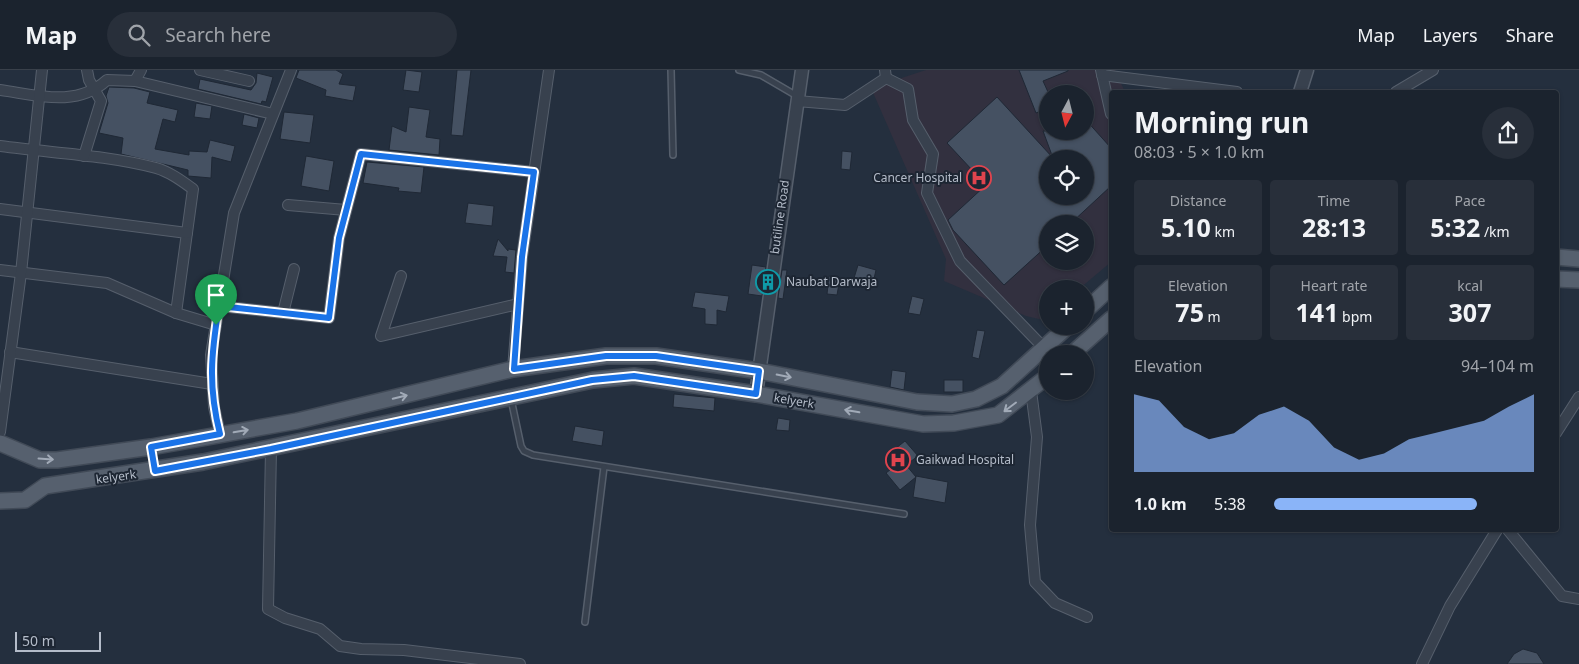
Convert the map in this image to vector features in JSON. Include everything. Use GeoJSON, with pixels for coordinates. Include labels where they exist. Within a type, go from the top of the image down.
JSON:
{"type":"FeatureCollection","features":[{"type":"Feature","properties":{"kind":"main road"},"geometry":{"type":"LineString","coordinates":[[1559,257],[1579,259]]}},
{"type":"Feature","properties":{"kind":"main road"},"geometry":{"type":"LineString","coordinates":[[1559,279],[1579,280]]}},
{"type":"Feature","properties":{"kind":"main road"},"geometry":{"type":"LineString","coordinates":[[1094,303],[1109,289]]}},
{"type":"Feature","properties":{"kind":"main road"},"geometry":{"type":"LineString","coordinates":[[1082,345],[1109,321]]}},
{"type":"Feature","properties":{"kind":"main road"},"geometry":{"type":"LineString","coordinates":[[1047,345],[1058,335]]}},
{"type":"Feature","properties":{"kind":"main road"},"geometry":{"type":"LineString","coordinates":[[0,443],[40,460],[57,460],[151,447],[382,402],[514,369],[606,356],[656,356],[759,371],[917,402],[952,404],[976,399],[1002,386],[1039,353]]}},
{"type":"Feature","properties":{"kind":"main road","name":"kelyerk"},"geometry":{"type":"LineString","coordinates":[[0,501],[25,500],[45,486],[155,471],[271,449],[592,380],[634,376],[756,394],[923,424],[954,424],[998,415],[1039,384]]}},
{"type":"Feature","properties":{"kind":"main road"},"geometry":{"type":"LineString","coordinates":[[151,447],[155,471]]}},
{"type":"Feature","properties":{"kind":"street"},"geometry":{"type":"LineString","coordinates":[[0,432],[21,273],[42,70]]}},
{"type":"Feature","properties":{"kind":"street"},"geometry":{"type":"LineString","coordinates":[[84,156],[101,101],[89,80],[87,70]]}},
{"type":"Feature","properties":{"kind":"street"},"geometry":{"type":"LineString","coordinates":[[135,81],[141,70]]}},
{"type":"Feature","properties":{"kind":"street"},"geometry":{"type":"LineString","coordinates":[[200,70],[249,81]]}},
{"type":"Feature","properties":{"kind":"street"},"geometry":{"type":"LineString","coordinates":[[220,434],[214,407],[211,355],[234,213],[291,70]]}},
{"type":"Feature","properties":{"kind":"street"},"geometry":{"type":"LineString","coordinates":[[514,369],[522,257],[549,70]]}},
{"type":"Feature","properties":{"kind":"street","name":"butiline Road"},"geometry":{"type":"LineString","coordinates":[[756,394],[802,70]]}},
{"type":"Feature","properties":{"kind":"street"},"geometry":{"type":"LineString","coordinates":[[1301,90],[1307,70]]}},
{"type":"Feature","properties":{"kind":"street"},"geometry":{"type":"LineString","coordinates":[[1399,90],[1433,70]]}},
{"type":"Feature","properties":{"kind":"street"},"geometry":{"type":"LineString","coordinates":[[1109,105],[1102,72],[1224,90]]}},
{"type":"Feature","properties":{"kind":"street"},"geometry":{"type":"LineString","coordinates":[[797,99],[845,105],[885,74],[908,88],[913,120],[933,154],[927,193],[960,261],[1041,345]]}},
{"type":"Feature","properties":{"kind":"street"},"geometry":{"type":"LineString","coordinates":[[0,90],[68,98],[96,90],[106,80],[135,81],[273,114]]}},
{"type":"Feature","properties":{"kind":"street"},"geometry":{"type":"LineString","coordinates":[[0,146],[84,156],[157,169],[178,178],[193,189],[176,313]]}},
{"type":"Feature","properties":{"kind":"street"},"geometry":{"type":"LineString","coordinates":[[219,306],[329,318],[339,238],[361,154],[534,172]]}},
{"type":"Feature","properties":{"kind":"street"},"geometry":{"type":"LineString","coordinates":[[288,205],[346,210]]}},
{"type":"Feature","properties":{"kind":"street"},"geometry":{"type":"LineString","coordinates":[[0,208],[187,233]]}},
{"type":"Feature","properties":{"kind":"street"},"geometry":{"type":"LineString","coordinates":[[284,313],[294,269]]}},
{"type":"Feature","properties":{"kind":"street"},"geometry":{"type":"LineString","coordinates":[[0,270],[107,283],[176,313],[216,325]]}},
{"type":"Feature","properties":{"kind":"street"},"geometry":{"type":"LineString","coordinates":[[401,276],[381,336],[518,304]]}},
{"type":"Feature","properties":{"kind":"street"},"geometry":{"type":"LineString","coordinates":[[10,352],[212,384]]}},
{"type":"Feature","properties":{"kind":"street"},"geometry":{"type":"LineString","coordinates":[[1030,391],[1037,437],[1030,525],[1035,582],[1055,604],[1087,617]]}},
{"type":"Feature","properties":{"kind":"street"},"geometry":{"type":"LineString","coordinates":[[1559,428],[1579,397]]}},
{"type":"Feature","properties":{"kind":"street"},"geometry":{"type":"LineString","coordinates":[[271,449],[268,609],[285,618],[320,629],[340,646],[361,649],[404,650],[520,664]]}},
{"type":"Feature","properties":{"kind":"street"},"geometry":{"type":"LineString","coordinates":[[1422,664],[1450,606],[1496,532]]}},
{"type":"Feature","properties":{"kind":"street"},"geometry":{"type":"LineString","coordinates":[[1510,532],[1562,596],[1579,599]]}},
{"type":"Feature","properties":{"kind":"lane"},"geometry":{"type":"LineString","coordinates":[[671,70],[673,155]]}},
{"type":"Feature","properties":{"kind":"lane"},"geometry":{"type":"LineString","coordinates":[[739,70],[761,75],[797,99]]}},
{"type":"Feature","properties":{"kind":"lane"},"geometry":{"type":"LineString","coordinates":[[511,398],[521,446],[527,453],[604,468],[904,514]]}},
{"type":"Feature","properties":{"kind":"lane"},"geometry":{"type":"LineString","coordinates":[[585,622],[604,468]]}},
{"type":"Feature","properties":{"kind":"shaded area","name":"Cancer Hospital"},"geometry":{"type":"Polygon","coordinates":[[[926,70],[1115,70],[1124,90],[1109,90],[1109,264],[1090,280],[1039,280],[1039,319],[1026,316],[944,281],[946,259],[871,88],[926,70]]]}},
{"type":"Feature","properties":{"kind":"building"},"geometry":{"type":"Polygon","coordinates":[[[299,70],[336,70],[343,74],[339,84],[356,86],[353,101],[325,96],[326,90],[296,78],[299,70]]]}},
{"type":"Feature","properties":{"kind":"building"},"geometry":{"type":"Polygon","coordinates":[[[406,70],[422,72],[419,92],[403,90],[406,70]]]}},
{"type":"Feature","properties":{"kind":"building"},"geometry":{"type":"Polygon","coordinates":[[[457,70],[471,70],[463,136],[451,135],[457,70]]]}},
{"type":"Feature","properties":{"kind":"building"},"geometry":{"type":"Polygon","coordinates":[[[1019,70],[1068,70],[1043,81],[1045,85],[1039,85],[1039,112],[1036,113],[1019,70]]]}},
{"type":"Feature","properties":{"kind":"building"},"geometry":{"type":"Polygon","coordinates":[[[257,73],[273,77],[266,102],[262,101],[261,104],[198,89],[200,79],[251,90],[256,83],[257,73]]]}},
{"type":"Feature","properties":{"kind":"building"},"geometry":{"type":"Polygon","coordinates":[[[109,87],[134,88],[150,92],[147,103],[178,110],[175,122],[163,119],[155,149],[189,155],[189,151],[207,152],[210,140],[235,146],[231,162],[212,157],[211,178],[188,176],[188,170],[121,154],[123,138],[99,133],[108,103],[106,96],[109,87]]]}},
{"type":"Feature","properties":{"kind":"building","name":"Cancer Hospital"},"geometry":{"type":"Polygon","coordinates":[[[997,97],[1046,150],[1039,150],[1039,205],[1090,205],[1080,215],[1039,215],[1039,253],[1004,285],[953,230],[948,220],[986,185],[947,143],[997,97]]]}},
{"type":"Feature","properties":{"kind":"building"},"geometry":{"type":"Polygon","coordinates":[[[196,103],[212,106],[210,119],[194,117],[196,103]]]}},
{"type":"Feature","properties":{"kind":"building"},"geometry":{"type":"Polygon","coordinates":[[[409,107],[430,110],[426,137],[440,139],[439,155],[389,150],[392,126],[406,132],[409,107]]]}},
{"type":"Feature","properties":{"kind":"building"},"geometry":{"type":"Polygon","coordinates":[[[284,112],[314,115],[310,143],[280,139],[284,112]]]}},
{"type":"Feature","properties":{"kind":"building"},"geometry":{"type":"Polygon","coordinates":[[[244,114],[259,118],[257,128],[242,125],[244,114]]]}},
{"type":"Feature","properties":{"kind":"building","name":"Cancer Hospital"},"geometry":{"type":"Polygon","coordinates":[[[1094,129],[1109,146],[1109,188],[1094,202],[1094,150],[1050,150],[1046,140],[1094,140],[1094,129]]]}},
{"type":"Feature","properties":{"kind":"building"},"geometry":{"type":"Polygon","coordinates":[[[842,151],[852,152],[850,170],[841,169],[842,151]]]}},
{"type":"Feature","properties":{"kind":"building"},"geometry":{"type":"Polygon","coordinates":[[[306,156],[334,161],[329,191],[301,186],[306,156]]]}},
{"type":"Feature","properties":{"kind":"building"},"geometry":{"type":"Polygon","coordinates":[[[367,162],[424,167],[421,193],[398,191],[399,188],[363,183],[367,162]]]}},
{"type":"Feature","properties":{"kind":"building"},"geometry":{"type":"Polygon","coordinates":[[[468,203],[494,206],[492,226],[465,223],[468,203]]]}},
{"type":"Feature","properties":{"kind":"building"},"geometry":{"type":"Polygon","coordinates":[[[498,239],[508,251],[508,249],[516,250],[514,273],[505,272],[507,257],[493,256],[498,239]]]}},
{"type":"Feature","properties":{"kind":"building"},"geometry":{"type":"Polygon","coordinates":[[[752,265],[766,267],[762,296],[748,294],[752,265]]]}},
{"type":"Feature","properties":{"kind":"building"},"geometry":{"type":"Polygon","coordinates":[[[858,265],[876,270],[873,283],[854,278],[858,265]]]}},
{"type":"Feature","properties":{"kind":"building"},"geometry":{"type":"Polygon","coordinates":[[[782,270],[787,270],[783,299],[778,298],[782,270]]]}},
{"type":"Feature","properties":{"kind":"building"},"geometry":{"type":"Polygon","coordinates":[[[829,276],[840,278],[837,295],[827,294],[829,276]]]}},
{"type":"Feature","properties":{"kind":"building"},"geometry":{"type":"Polygon","coordinates":[[[695,292],[729,296],[726,312],[717,310],[717,325],[705,324],[705,309],[692,307],[695,292]]]}},
{"type":"Feature","properties":{"kind":"building"},"geometry":{"type":"Polygon","coordinates":[[[912,296],[924,299],[920,315],[908,313],[912,296]]]}},
{"type":"Feature","properties":{"kind":"building"},"geometry":{"type":"Polygon","coordinates":[[[977,330],[985,331],[979,359],[972,357],[977,330]]]}},
{"type":"Feature","properties":{"kind":"building"},"geometry":{"type":"Polygon","coordinates":[[[892,370],[906,372],[904,390],[890,387],[892,370]]]}},
{"type":"Feature","properties":{"kind":"building"},"geometry":{"type":"Polygon","coordinates":[[[944,380],[963,380],[963,392],[944,392],[944,380]]]}},
{"type":"Feature","properties":{"kind":"building"},"geometry":{"type":"Polygon","coordinates":[[[674,394],[715,398],[714,411],[673,407],[674,394]]]}},
{"type":"Feature","properties":{"kind":"building"},"geometry":{"type":"Polygon","coordinates":[[[778,418],[790,420],[789,431],[776,430],[778,418]]]}},
{"type":"Feature","properties":{"kind":"building"},"geometry":{"type":"Polygon","coordinates":[[[575,426],[604,431],[602,446],[572,441],[575,426]]]}},
{"type":"Feature","properties":{"kind":"building"},"geometry":{"type":"Polygon","coordinates":[[[905,441],[918,456],[906,465],[916,477],[900,490],[886,473],[895,466],[886,456],[905,441]]]}},
{"type":"Feature","properties":{"kind":"building"},"geometry":{"type":"Polygon","coordinates":[[[916,476],[948,482],[945,503],[913,497],[916,476]]]}},
{"type":"Feature","properties":{"kind":"building"},"geometry":{"type":"Polygon","coordinates":[[[1523,649],[1537,653],[1544,664],[1507,664],[1514,654],[1523,649]]]}},
{"type":"Feature","properties":{"kind":"place","name":"Cancer Hospital"},"geometry":{"type":"Point","coordinates":[979,178]}},
{"type":"Feature","properties":{"kind":"place","name":"Naubat Darwaja"},"geometry":{"type":"Point","coordinates":[768,282]}},
{"type":"Feature","properties":{"kind":"place","name":"Gaikwad Hospital"},"geometry":{"type":"Point","coordinates":[898,460]}},
{"type":"Feature","properties":{"kind":"route"},"geometry":{"type":"LineString","coordinates":[[361,154],[534,172],[522,257],[514,369],[606,356],[656,356],[759,371],[756,394],[634,376],[592,380],[382,426],[155,471],[151,447],[220,434],[214,407],[211,355],[216,325],[219,306],[329,318],[339,238],[361,154]]}}]}
